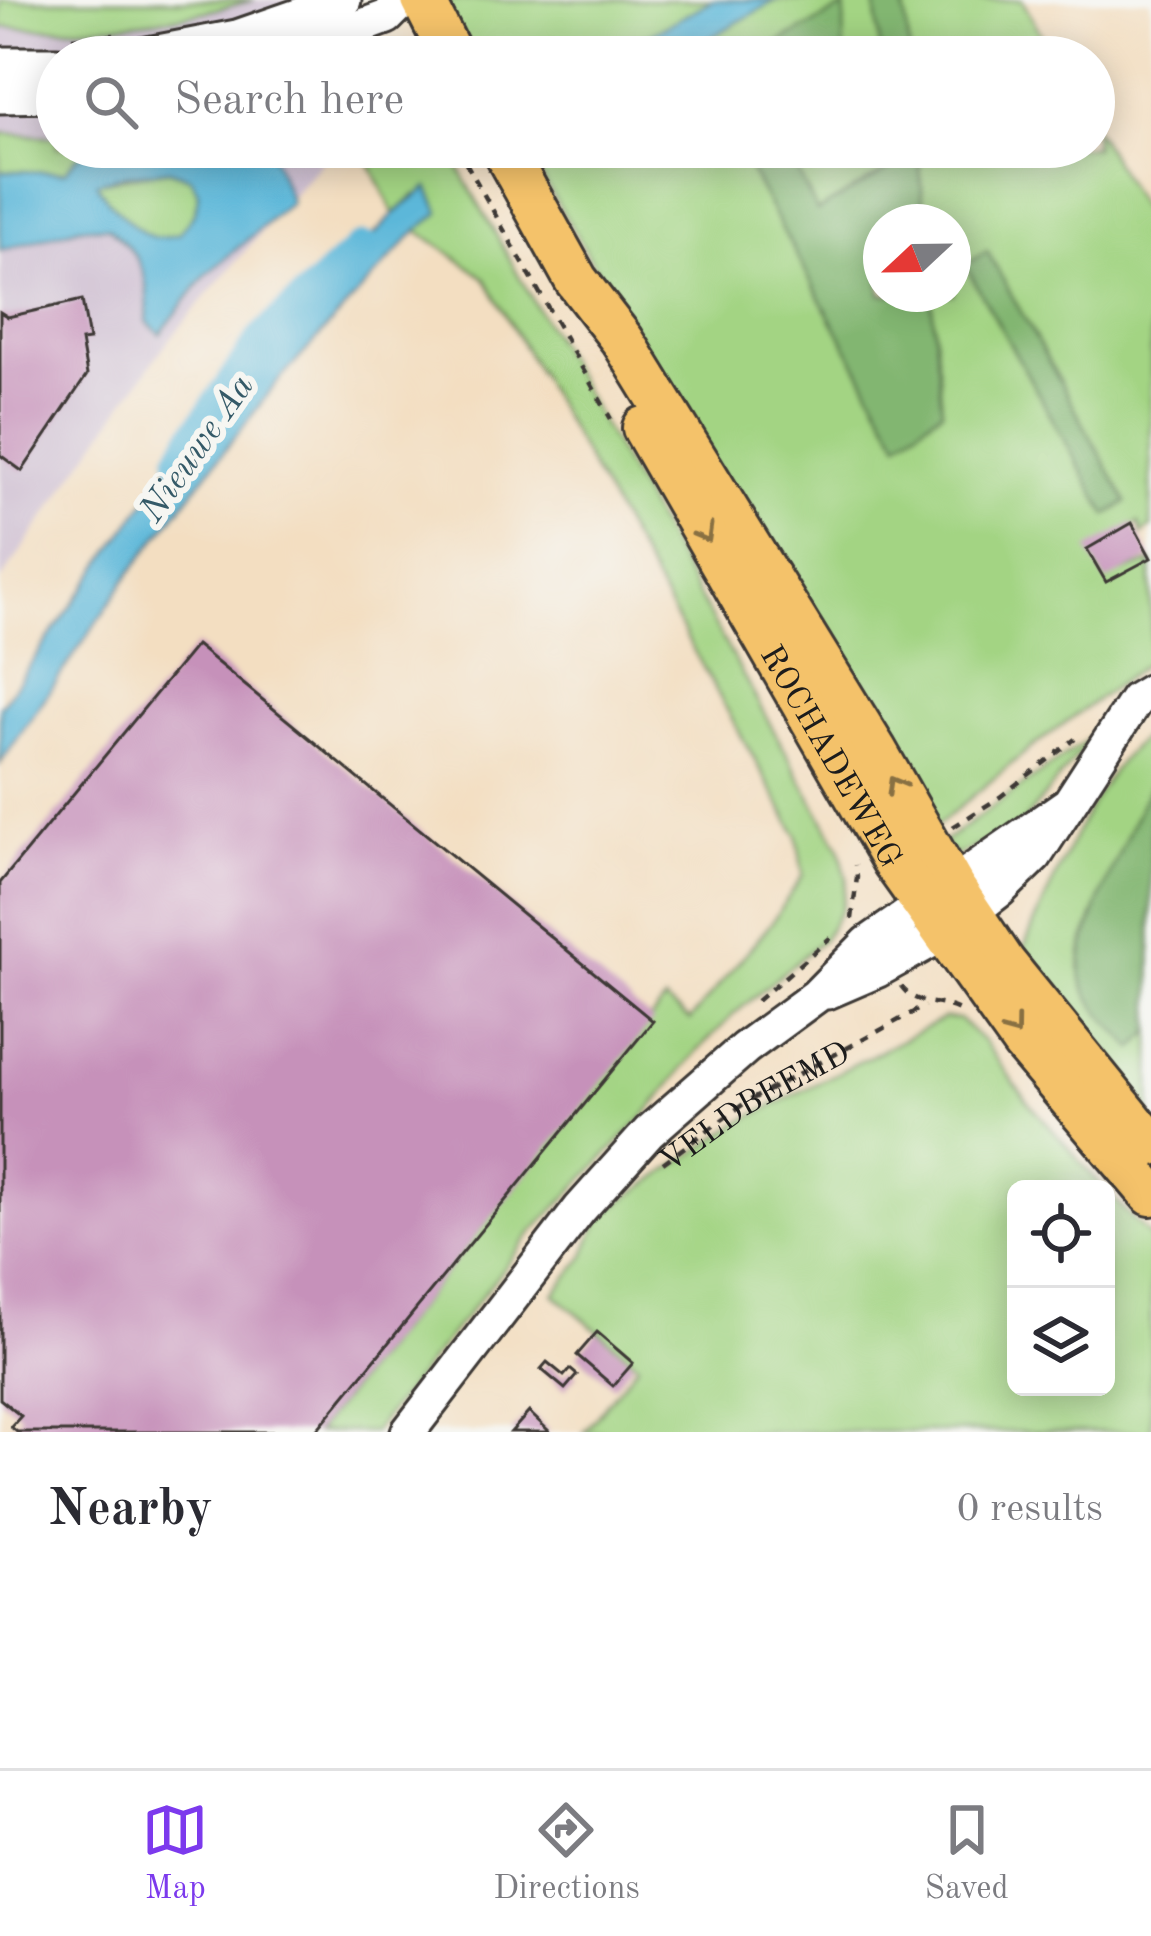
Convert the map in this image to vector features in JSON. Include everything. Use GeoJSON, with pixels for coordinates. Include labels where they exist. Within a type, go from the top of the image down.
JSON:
{"type":"FeatureCollection","features":[{"type":"Feature","properties":{"kind":"main road"},"geometry":{"type":"LineString","coordinates":[[423,0],[441,36]]}},
{"type":"Feature","properties":{"kind":"main road","name":"ROCHADEWEG"},"geometry":{"type":"LineString","coordinates":[[514,168],[576,280],[623,341],[893,861],[948,910],[1151,1144]]}},
{"type":"Feature","properties":{"kind":"main road","name":"ROCHADEWEG"},"geometry":{"type":"LineString","coordinates":[[948,910],[1024,1044],[1151,1194]]}},
{"type":"Feature","properties":{"kind":"street"},"geometry":{"type":"LineString","coordinates":[[240,36],[344,0]]}},
{"type":"Feature","properties":{"kind":"street"},"geometry":{"type":"LineString","coordinates":[[334,36],[387,16],[404,0]]}},
{"type":"Feature","properties":{"kind":"street"},"geometry":{"type":"LineString","coordinates":[[0,64],[36,64]]}},
{"type":"Feature","properties":{"kind":"street"},"geometry":{"type":"LineString","coordinates":[[0,96],[36,95]]}},
{"type":"Feature","properties":{"kind":"street","name":"VELDBEEMD"},"geometry":{"type":"LineString","coordinates":[[408,1432],[580,1209],[649,1132],[745,1048],[816,997],[878,970],[948,910],[1036,856],[1136,700],[1151,691]]}},
{"type":"Feature","properties":{"kind":"path"},"geometry":{"type":"LineString","coordinates":[[893,861],[1000,797],[1081,734]]}},
{"type":"Feature","properties":{"kind":"path","name":"VELDBEEMD"},"geometry":{"type":"LineString","coordinates":[[654,1170],[745,1103],[927,1004]]}},
{"type":"Feature","properties":{"kind":"shaded area"},"geometry":{"type":"Polygon","coordinates":[[[0,0],[302,0],[315,36],[36,36],[36,168],[316,168],[164,346],[0,582],[0,0]]]}},
{"type":"Feature","properties":{"kind":"green space"},"geometry":{"type":"Polygon","coordinates":[[[0,0],[254,0],[128,24],[32,28],[0,27],[0,0]]]}},
{"type":"Feature","properties":{"kind":"green space"},"geometry":{"type":"Polygon","coordinates":[[[441,0],[713,0],[648,36],[461,36],[441,0]]]}},
{"type":"Feature","properties":{"kind":"green space"},"geometry":{"type":"Polygon","coordinates":[[[776,0],[875,0],[879,36],[843,36],[844,8],[791,36],[713,36],[776,0]]]}},
{"type":"Feature","properties":{"kind":"green space"},"geometry":{"type":"Polygon","coordinates":[[[875,0],[904,0],[908,36],[879,36],[875,0]]]}},
{"type":"Feature","properties":{"kind":"green space"},"geometry":{"type":"Polygon","coordinates":[[[904,0],[1022,0],[1042,36],[908,36],[904,0]]]}},
{"type":"Feature","properties":{"kind":"green space"},"geometry":{"type":"Polygon","coordinates":[[[845,7],[844,36],[791,36],[845,7]]]}},
{"type":"Feature","properties":{"kind":"green space"},"geometry":{"type":"Polygon","coordinates":[[[0,133],[36,136],[36,168],[70,168],[65,172],[0,171],[0,133]]]}},
{"type":"Feature","properties":{"kind":"green space"},"geometry":{"type":"Polygon","coordinates":[[[1115,163],[1151,226],[1151,527],[1142,535],[1139,523],[1095,547],[1111,576],[1151,562],[1151,660],[1028,750],[937,826],[758,542],[536,168],[749,168],[900,441],[942,410],[933,312],[971,312],[971,204],[923,204],[920,168],[1115,168],[1115,163]]]}},
{"type":"Feature","properties":{"kind":"green space"},"geometry":{"type":"Polygon","coordinates":[[[372,168],[459,168],[839,847],[847,879],[841,910],[823,939],[733,1015],[693,1056],[652,1108],[532,1233],[373,1432],[316,1432],[665,1001],[690,1020],[772,922],[803,875],[797,835],[485,278],[417,230],[415,195],[394,214],[372,168]]]}},
{"type":"Feature","properties":{"kind":"green space"},"geometry":{"type":"Polygon","coordinates":[[[749,168],[796,168],[817,211],[892,168],[920,168],[923,204],[863,204],[863,312],[933,312],[942,410],[899,442],[749,168]]]}},
{"type":"Feature","properties":{"kind":"green space"},"geometry":{"type":"Polygon","coordinates":[[[796,168],[890,168],[817,211],[796,168]]]}},
{"type":"Feature","properties":{"kind":"green space"},"geometry":{"type":"Polygon","coordinates":[[[169,170],[191,178],[199,192],[195,212],[179,234],[163,238],[133,224],[96,182],[169,170]]]}},
{"type":"Feature","properties":{"kind":"green space"},"geometry":{"type":"Polygon","coordinates":[[[987,251],[1127,502],[1107,515],[971,276],[971,261],[987,251]]]}},
{"type":"Feature","properties":{"kind":"green space"},"geometry":{"type":"Polygon","coordinates":[[[1151,733],[1151,783],[1084,940],[1080,968],[1134,1048],[1151,1031],[1151,1121],[1020,956],[1093,802],[1131,749],[1151,733]]]}},
{"type":"Feature","properties":{"kind":"green space"},"geometry":{"type":"Polygon","coordinates":[[[1095,734],[1020,826],[956,856],[942,843],[1095,734]]]}},
{"type":"Feature","properties":{"kind":"green space"},"geometry":{"type":"Polygon","coordinates":[[[1151,783],[1151,1031],[1134,1049],[1092,1001],[1081,966],[1094,914],[1151,783]]]}},
{"type":"Feature","properties":{"kind":"green space"},"geometry":{"type":"Polygon","coordinates":[[[945,1018],[959,1019],[984,1042],[1096,1180],[1007,1180],[1007,1396],[1115,1396],[1115,1200],[1151,1238],[1151,1432],[584,1432],[638,1364],[554,1294],[584,1257],[601,1215],[739,1123],[945,1018]]]}},
{"type":"Feature","properties":{"kind":"water"},"geometry":{"type":"Polygon","coordinates":[[[713,0],[776,0],[713,36],[648,36],[713,0]]]}},
{"type":"Feature","properties":{"kind":"water"},"geometry":{"type":"Polygon","coordinates":[[[68,168],[277,168],[291,202],[205,276],[160,334],[147,322],[142,268],[108,227],[80,227],[0,251],[0,171],[65,172],[68,168]],[[169,170],[97,183],[133,225],[161,238],[179,234],[195,212],[199,193],[191,178],[169,170]]]}},
{"type":"Feature","properties":{"kind":"water"},"geometry":{"type":"Polygon","coordinates":[[[428,187],[440,213],[417,230],[276,384],[131,572],[0,764],[0,707],[153,491],[349,261],[428,187]]]}},
{"type":"Feature","properties":{"kind":"building"},"geometry":{"type":"Polygon","coordinates":[[[82,300],[89,340],[81,341],[87,375],[22,471],[0,455],[0,312],[8,317],[82,300]]]}},
{"type":"Feature","properties":{"kind":"building"},"geometry":{"type":"Polygon","coordinates":[[[1132,523],[1151,558],[1106,582],[1087,549],[1132,523]]]}},
{"type":"Feature","properties":{"kind":"building"},"geometry":{"type":"Polygon","coordinates":[[[196,645],[653,1021],[315,1432],[17,1432],[11,1427],[21,1416],[0,1399],[0,883],[196,645]]]}},
{"type":"Feature","properties":{"kind":"building"},"geometry":{"type":"Polygon","coordinates":[[[597,1332],[633,1363],[613,1386],[577,1355],[597,1332]]]}},
{"type":"Feature","properties":{"kind":"building"},"geometry":{"type":"Polygon","coordinates":[[[547,1362],[564,1376],[570,1369],[577,1375],[565,1389],[541,1369],[547,1362]]]}},
{"type":"Feature","properties":{"kind":"building"},"geometry":{"type":"Polygon","coordinates":[[[529,1412],[550,1432],[511,1432],[529,1412]]]}},
{"type":"Feature","properties":{"kind":"waterway","name":"Nieuwe Aa"},"geometry":{"type":"LineString","coordinates":[[188,458],[268,342],[363,255]]}}]}
